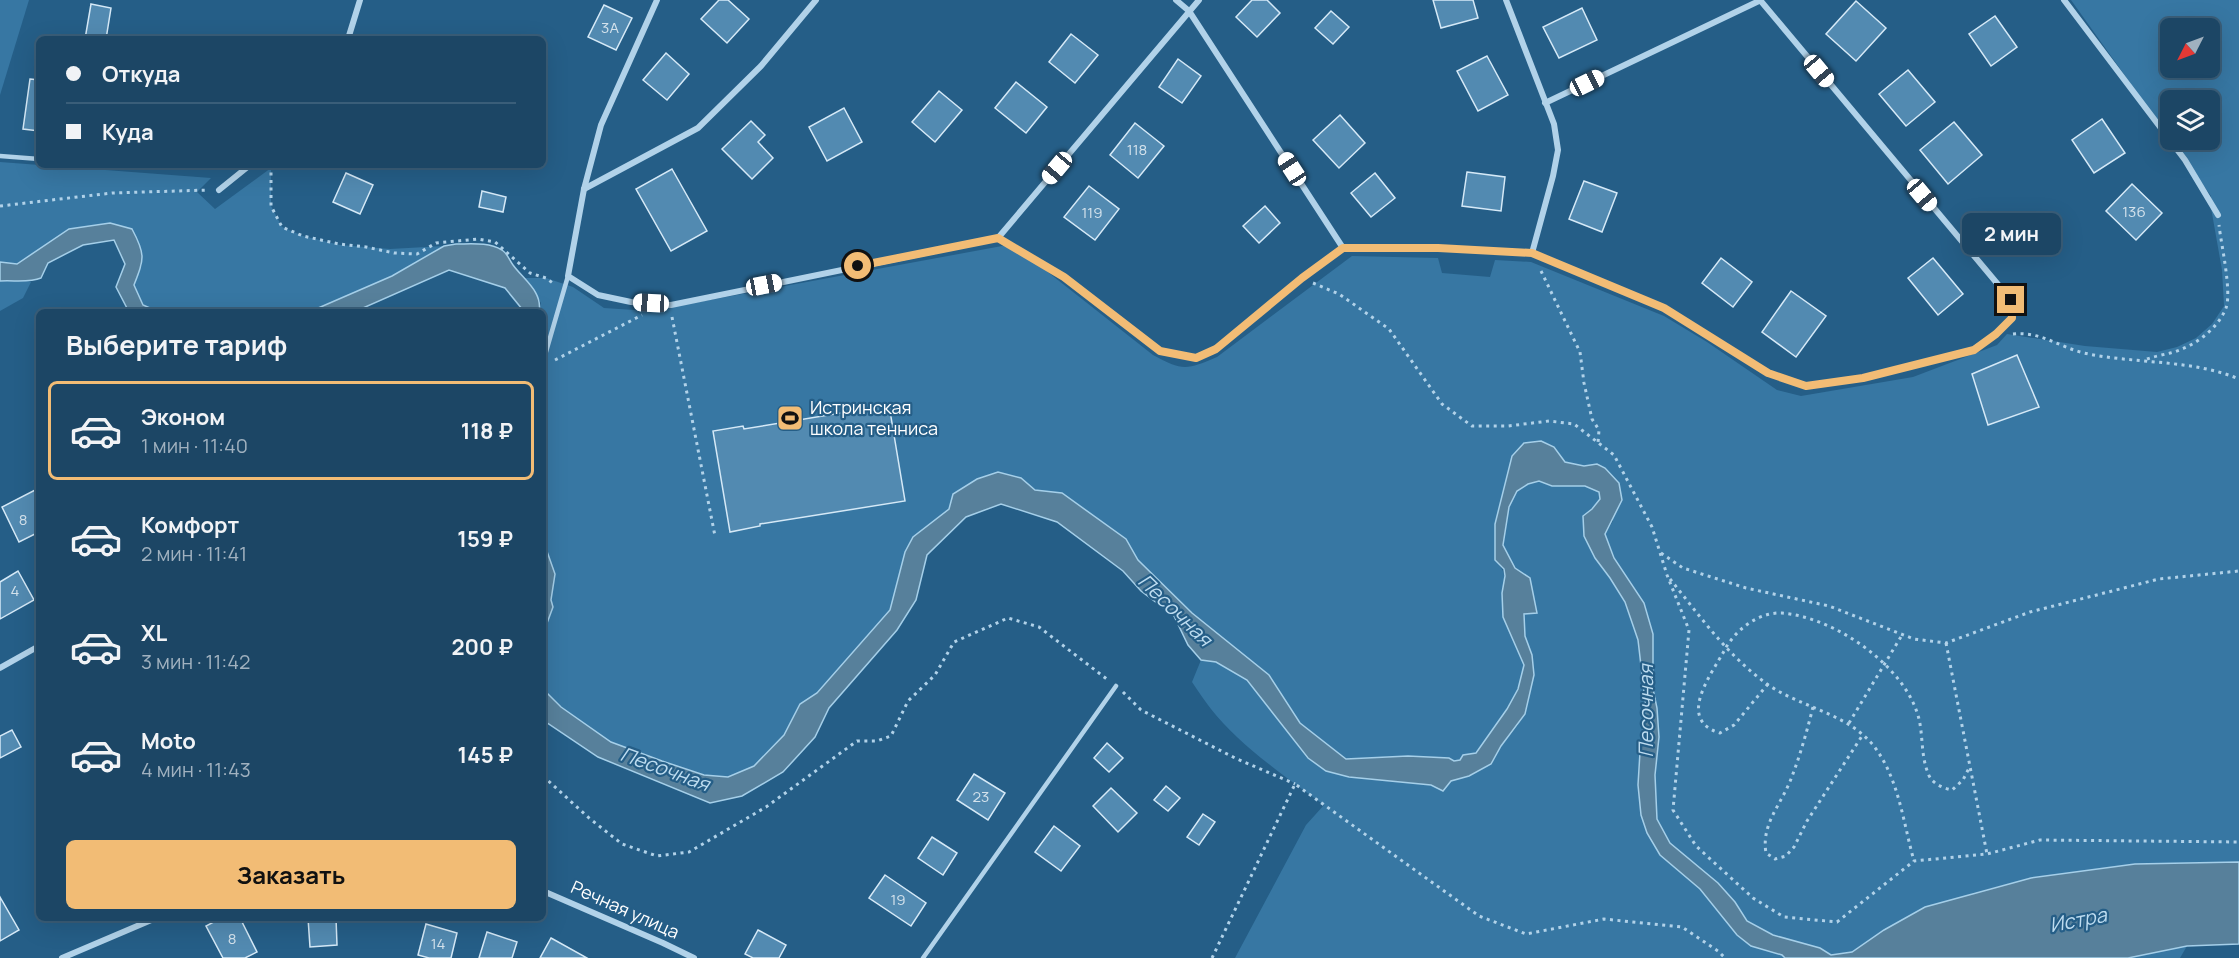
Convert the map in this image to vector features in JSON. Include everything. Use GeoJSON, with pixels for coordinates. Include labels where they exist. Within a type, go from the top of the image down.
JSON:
{"type":"FeatureCollection","features":[{"type":"Feature","properties":{"kind":"street"},"geometry":{"type":"LineString","coordinates":[[349,36],[360,0]]}},
{"type":"Feature","properties":{"kind":"street"},"geometry":{"type":"LineString","coordinates":[[657,0],[601,125],[584,189],[568,276],[598,295],[631,302],[671,305],[998,238],[1199,0]]}},
{"type":"Feature","properties":{"kind":"street"},"geometry":{"type":"LineString","coordinates":[[584,189],[698,129],[761,66],[816,0]]}},
{"type":"Feature","properties":{"kind":"street"},"geometry":{"type":"LineString","coordinates":[[1176,0],[1189,11],[1343,248]]}},
{"type":"Feature","properties":{"kind":"street"},"geometry":{"type":"LineString","coordinates":[[1506,0],[1554,124],[1558,150],[1532,253]]}},
{"type":"Feature","properties":{"kind":"street"},"geometry":{"type":"LineString","coordinates":[[998,238],[1064,277],[1160,351],[1196,358],[1216,349],[1302,278],[1343,248],[1438,248],[1532,253],[1664,308],[1768,373],[1806,386],[1863,378],[1974,350],[1996,334],[2012,318],[2011,300],[1760,0],[1545,103]]}},
{"type":"Feature","properties":{"kind":"street"},"geometry":{"type":"LineString","coordinates":[[2064,0],[2185,160],[2218,215]]}},
{"type":"Feature","properties":{"kind":"street"},"geometry":{"type":"LineString","coordinates":[[219,190],[246,168]]}},
{"type":"Feature","properties":{"kind":"street"},"geometry":{"type":"LineString","coordinates":[[0,668],[36,648]]}},
{"type":"Feature","properties":{"kind":"street","name":"Речная улица"},"geometry":{"type":"LineString","coordinates":[[546,892],[694,958]]}},
{"type":"Feature","properties":{"kind":"street"},"geometry":{"type":"LineString","coordinates":[[62,958],[149,921]]}},
{"type":"Feature","properties":{"kind":"lane"},"geometry":{"type":"LineString","coordinates":[[0,156],[36,159]]}},
{"type":"Feature","properties":{"kind":"lane"},"geometry":{"type":"LineString","coordinates":[[546,352],[568,276]]}},
{"type":"Feature","properties":{"kind":"lane"},"geometry":{"type":"LineString","coordinates":[[923,958],[1116,686]]}},
{"type":"Feature","properties":{"kind":"path"},"geometry":{"type":"LineString","coordinates":[[271,168],[271,206],[282,227],[303,236],[394,253],[417,254],[435,243],[478,239],[495,242],[530,273],[546,278],[558,286],[562,301]]}},
{"type":"Feature","properties":{"kind":"path"},"geometry":{"type":"LineString","coordinates":[[0,206],[112,193],[219,190]]}},
{"type":"Feature","properties":{"kind":"path"},"geometry":{"type":"LineString","coordinates":[[2145,360],[2182,349],[2204,337],[2217,323],[2226,307],[2227,288],[2218,215]]}},
{"type":"Feature","properties":{"kind":"path"},"geometry":{"type":"LineString","coordinates":[[1532,253],[1580,352],[1592,418],[1599,430],[1598,443]]}},
{"type":"Feature","properties":{"kind":"path"},"geometry":{"type":"LineString","coordinates":[[1302,278],[1339,294],[1389,329],[1442,404],[1472,426],[1558,422],[1574,424],[1614,455],[1652,527],[1667,575],[1689,630],[1673,810],[1696,846],[1753,898],[1784,917],[1837,922],[1914,861],[1987,854],[2040,840],[2239,842]]}},
{"type":"Feature","properties":{"kind":"path"},"geometry":{"type":"LineString","coordinates":[[553,362],[633,319],[671,305],[715,536]]}},
{"type":"Feature","properties":{"kind":"path"},"geometry":{"type":"LineString","coordinates":[[1996,334],[2027,332],[2084,353],[2224,373],[2239,379]]}},
{"type":"Feature","properties":{"kind":"path"},"geometry":{"type":"LineString","coordinates":[[1660,552],[1683,568],[1746,588],[1829,606],[1914,639],[1946,643],[2030,612],[2159,579],[2239,571]]}},
{"type":"Feature","properties":{"kind":"path"},"geometry":{"type":"LineString","coordinates":[[1667,575],[1738,659],[1768,684],[1849,724],[1873,745],[1895,782],[1914,861]]}},
{"type":"Feature","properties":{"kind":"path"},"geometry":{"type":"LineString","coordinates":[[1768,684],[1734,725],[1720,733],[1710,730],[1700,718],[1698,701],[1726,646],[1748,623],[1772,613],[1798,615],[1827,624],[1884,664],[1907,689],[1919,718],[1928,775],[1941,788],[1952,790],[1963,780],[1970,766]]}},
{"type":"Feature","properties":{"kind":"path"},"geometry":{"type":"LineString","coordinates":[[546,779],[622,844],[657,856],[689,852],[766,807],[857,741],[877,741],[891,736],[908,701],[935,675],[954,642],[1008,618],[1038,627],[1116,686],[1141,710],[1235,758],[1295,784],[1479,916],[1526,934],[1604,919],[1682,927],[1725,958]]}},
{"type":"Feature","properties":{"kind":"path"},"geometry":{"type":"LineString","coordinates":[[1849,724],[1902,634]]}},
{"type":"Feature","properties":{"kind":"path"},"geometry":{"type":"LineString","coordinates":[[1946,643],[1987,854]]}},
{"type":"Feature","properties":{"kind":"path"},"geometry":{"type":"LineString","coordinates":[[1814,707],[1791,779],[1767,826],[1764,840],[1766,853],[1775,859],[1786,856],[1794,847],[1807,821],[1862,736]]}},
{"type":"Feature","properties":{"kind":"path"},"geometry":{"type":"LineString","coordinates":[[1212,958],[1295,784]]}},
{"type":"Feature","properties":{"kind":"shaded area"},"geometry":{"type":"Polygon","coordinates":[[[0,0],[29,0],[0,95],[0,0]]]}},
{"type":"Feature","properties":{"kind":"shaded area"},"geometry":{"type":"Polygon","coordinates":[[[2071,0],[2239,0],[2239,862],[2135,864],[2031,878],[1973,893],[1884,930],[1852,952],[1831,955],[1820,948],[1773,935],[1747,921],[1735,902],[1718,883],[1670,843],[1657,819],[1655,775],[1659,736],[1653,689],[1653,634],[1644,603],[1616,561],[1605,534],[1613,521],[1597,464],[1584,466],[1512,456],[1496,560],[1503,572],[1504,602],[1513,636],[1524,664],[1523,674],[1514,697],[1476,753],[1463,755],[1460,760],[1408,756],[1346,759],[1300,723],[1269,675],[1192,613],[1138,560],[1126,539],[1062,493],[1035,490],[1021,478],[949,509],[913,537],[905,552],[890,610],[817,693],[800,704],[784,735],[754,766],[728,777],[704,775],[662,761],[611,742],[561,707],[546,692],[546,626],[553,607],[551,600],[555,574],[546,548],[546,309],[540,309],[541,303],[525,278],[546,278],[573,287],[604,308],[634,310],[677,306],[1002,246],[1016,247],[1153,355],[1171,364],[1185,367],[1217,357],[1352,256],[1438,258],[1442,273],[1490,277],[1495,260],[1531,262],[1664,316],[1707,342],[1777,390],[1801,396],[1913,377],[1997,345],[2007,334],[2085,346],[2157,352],[2177,347],[2196,338],[2212,324],[2224,306],[2222,270],[2210,202],[2211,196],[2178,150],[2220,150],[2220,90],[2160,90],[2160,125],[2071,0]]]}},
{"type":"Feature","properties":{"kind":"shaded area"},"geometry":{"type":"Polygon","coordinates":[[[0,162],[36,165],[36,168],[79,168],[211,178],[197,192],[215,209],[271,168],[271,206],[282,227],[303,236],[340,245],[390,249],[444,246],[392,276],[316,309],[152,309],[143,305],[134,285],[142,265],[132,229],[110,223],[69,229],[17,264],[0,262],[0,162]]]}},
{"type":"Feature","properties":{"kind":"shaded area"},"geometry":{"type":"Polygon","coordinates":[[[0,281],[31,282],[23,298],[0,311],[0,281]]]}},
{"type":"Feature","properties":{"kind":"shaded area"},"geometry":{"type":"Polygon","coordinates":[[[1539,481],[1552,486],[1585,486],[1599,492],[1600,499],[1583,516],[1595,558],[1625,602],[1638,640],[1646,709],[1638,785],[1641,815],[1647,833],[1660,855],[1700,889],[1737,935],[1785,958],[1235,958],[1306,825],[1324,805],[1249,748],[1222,722],[1192,682],[1201,660],[1216,662],[1247,680],[1307,758],[1349,777],[1431,785],[1469,776],[1491,764],[1501,746],[1518,725],[1532,655],[1525,636],[1524,614],[1532,612],[1530,578],[1515,568],[1503,545],[1509,507],[1517,491],[1528,484],[1539,481]]]}},
{"type":"Feature","properties":{"kind":"shaded area"},"geometry":{"type":"Polygon","coordinates":[[[2187,946],[2180,958],[2128,958],[2187,946]]]}},
{"type":"Feature","properties":{"kind":"water"},"geometry":{"type":"Polygon","coordinates":[[[110,223],[132,229],[140,245],[142,257],[134,285],[143,305],[152,309],[127,309],[116,287],[125,264],[114,240],[83,245],[48,263],[41,278],[36,280],[0,281],[0,262],[17,264],[69,229],[110,223]]]}},
{"type":"Feature","properties":{"kind":"water"},"geometry":{"type":"Polygon","coordinates":[[[474,244],[497,247],[507,255],[532,287],[538,298],[539,309],[522,309],[505,288],[449,270],[361,309],[316,309],[392,276],[444,246],[474,244]]]}},
{"type":"Feature","properties":{"kind":"water"},"geometry":{"type":"Polygon","coordinates":[[[1541,441],[1554,447],[1565,462],[1584,466],[1597,464],[1605,468],[1619,483],[1622,500],[1605,534],[1614,558],[1644,603],[1653,634],[1653,689],[1659,737],[1655,775],[1657,819],[1670,843],[1718,883],[1735,902],[1747,921],[1773,935],[1820,948],[1831,955],[1852,952],[1884,930],[1925,907],[2031,878],[2135,864],[2239,862],[2239,944],[2187,946],[2128,958],[1785,958],[1782,955],[1751,946],[1737,935],[1700,889],[1660,855],[1647,833],[1641,815],[1638,785],[1646,709],[1638,640],[1625,602],[1595,558],[1584,536],[1583,516],[1600,499],[1599,492],[1585,486],[1552,486],[1539,481],[1528,484],[1517,491],[1509,507],[1503,545],[1515,568],[1530,578],[1537,613],[1524,614],[1525,636],[1532,655],[1534,675],[1525,714],[1501,746],[1491,764],[1469,776],[1451,781],[1443,791],[1431,785],[1349,777],[1326,771],[1308,758],[1247,680],[1216,662],[1201,660],[1188,645],[1174,616],[1141,591],[1123,571],[1057,522],[1001,504],[966,517],[927,555],[916,600],[897,630],[829,708],[815,737],[783,772],[742,796],[710,803],[598,757],[546,722],[546,692],[561,707],[611,742],[662,761],[704,775],[728,777],[754,766],[784,735],[800,704],[817,693],[890,610],[905,552],[913,537],[949,509],[953,494],[977,479],[998,472],[1021,478],[1035,490],[1062,493],[1126,539],[1138,560],[1192,613],[1269,675],[1300,723],[1346,759],[1408,756],[1460,760],[1463,755],[1476,753],[1507,709],[1518,689],[1524,665],[1503,617],[1502,593],[1505,576],[1504,569],[1495,560],[1495,524],[1512,456],[1524,443],[1541,441]]]}},
{"type":"Feature","properties":{"kind":"water"},"geometry":{"type":"Polygon","coordinates":[[[546,548],[555,574],[551,600],[553,607],[546,626],[546,548]]]}},
{"type":"Feature","properties":{"kind":"building"},"geometry":{"type":"Polygon","coordinates":[[[719,0],[728,0],[749,19],[727,43],[701,19],[719,0]]]}},
{"type":"Feature","properties":{"kind":"building"},"geometry":{"type":"Polygon","coordinates":[[[1252,0],[1267,0],[1280,13],[1257,37],[1236,17],[1252,0]]]}},
{"type":"Feature","properties":{"kind":"building"},"geometry":{"type":"Polygon","coordinates":[[[1433,0],[1473,0],[1478,18],[1441,28],[1433,0]]]}},
{"type":"Feature","properties":{"kind":"building"},"geometry":{"type":"Polygon","coordinates":[[[1856,1],[1886,28],[1856,61],[1826,34],[1856,1]]]}},
{"type":"Feature","properties":{"kind":"building"},"geometry":{"type":"Polygon","coordinates":[[[91,4],[111,8],[106,36],[86,36],[91,4]]]}},
{"type":"Feature","properties":{"kind":"building"},"geometry":{"type":"Polygon","coordinates":[[[604,5],[632,18],[616,50],[588,37],[604,5]]]}},
{"type":"Feature","properties":{"kind":"building"},"geometry":{"type":"Polygon","coordinates":[[[1582,8],[1597,40],[1559,58],[1543,27],[1582,8]]]}},
{"type":"Feature","properties":{"kind":"building"},"geometry":{"type":"Polygon","coordinates":[[[1331,11],[1349,27],[1333,44],[1315,28],[1331,11]]]}},
{"type":"Feature","properties":{"kind":"building"},"geometry":{"type":"Polygon","coordinates":[[[1995,16],[2017,47],[1991,66],[1969,34],[1995,16]]]}},
{"type":"Feature","properties":{"kind":"building"},"geometry":{"type":"Polygon","coordinates":[[[1071,34],[1098,55],[1075,83],[1049,62],[1071,34]]]}},
{"type":"Feature","properties":{"kind":"building"},"geometry":{"type":"Polygon","coordinates":[[[666,53],[689,74],[667,100],[643,80],[666,53]]]}},
{"type":"Feature","properties":{"kind":"building"},"geometry":{"type":"Polygon","coordinates":[[[1487,56],[1508,95],[1478,111],[1457,71],[1487,56]]]}},
{"type":"Feature","properties":{"kind":"building"},"geometry":{"type":"Polygon","coordinates":[[[1178,59],[1201,76],[1182,103],[1159,87],[1178,59]]]}},
{"type":"Feature","properties":{"kind":"building"},"geometry":{"type":"Polygon","coordinates":[[[1908,70],[1935,102],[1906,126],[1879,94],[1908,70]]]}},
{"type":"Feature","properties":{"kind":"building"},"geometry":{"type":"Polygon","coordinates":[[[30,79],[36,80],[36,131],[23,129],[30,79]]]}},
{"type":"Feature","properties":{"kind":"building"},"geometry":{"type":"Polygon","coordinates":[[[1016,82],[1047,107],[1026,133],[995,108],[1016,82]]]}},
{"type":"Feature","properties":{"kind":"building"},"geometry":{"type":"Polygon","coordinates":[[[939,91],[962,110],[935,142],[912,122],[939,91]]]}},
{"type":"Feature","properties":{"kind":"building"},"geometry":{"type":"Polygon","coordinates":[[[844,108],[862,142],[827,161],[809,127],[844,108]]]}},
{"type":"Feature","properties":{"kind":"building"},"geometry":{"type":"Polygon","coordinates":[[[1340,115],[1365,143],[1339,168],[1313,140],[1340,115]]]}},
{"type":"Feature","properties":{"kind":"building"},"geometry":{"type":"Polygon","coordinates":[[[2102,119],[2125,153],[2094,173],[2072,140],[2102,119]]]}},
{"type":"Feature","properties":{"kind":"building"},"geometry":{"type":"Polygon","coordinates":[[[751,121],[765,135],[758,142],[773,158],[752,179],[722,149],[751,121]]]}},
{"type":"Feature","properties":{"kind":"building"},"geometry":{"type":"Polygon","coordinates":[[[1954,122],[1982,155],[1948,184],[1920,150],[1954,122]]]}},
{"type":"Feature","properties":{"kind":"building"},"geometry":{"type":"Polygon","coordinates":[[[1135,123],[1164,146],[1138,178],[1110,155],[1135,123]]]}},
{"type":"Feature","properties":{"kind":"building"},"geometry":{"type":"Polygon","coordinates":[[[672,169],[707,231],[671,251],[636,189],[672,169]]]}},
{"type":"Feature","properties":{"kind":"building"},"geometry":{"type":"Polygon","coordinates":[[[1467,172],[1505,177],[1501,211],[1462,206],[1467,172]]]}},
{"type":"Feature","properties":{"kind":"building"},"geometry":{"type":"Polygon","coordinates":[[[346,173],[373,185],[360,214],[333,202],[346,173]]]}},
{"type":"Feature","properties":{"kind":"building"},"geometry":{"type":"Polygon","coordinates":[[[1375,173],[1395,198],[1371,217],[1351,193],[1375,173]]]}},
{"type":"Feature","properties":{"kind":"building"},"geometry":{"type":"Polygon","coordinates":[[[1584,181],[1617,193],[1602,232],[1569,219],[1584,181]]]}},
{"type":"Feature","properties":{"kind":"building"},"geometry":{"type":"Polygon","coordinates":[[[2132,184],[2162,213],[2136,240],[2106,211],[2132,184]]]}},
{"type":"Feature","properties":{"kind":"building"},"geometry":{"type":"Polygon","coordinates":[[[1089,186],[1119,209],[1095,240],[1064,217],[1089,186]]]}},
{"type":"Feature","properties":{"kind":"building"},"geometry":{"type":"Polygon","coordinates":[[[482,191],[506,197],[503,212],[479,207],[482,191]]]}},
{"type":"Feature","properties":{"kind":"building"},"geometry":{"type":"Polygon","coordinates":[[[1265,206],[1280,223],[1259,243],[1243,226],[1265,206]]]}},
{"type":"Feature","properties":{"kind":"building"},"geometry":{"type":"Polygon","coordinates":[[[1721,258],[1752,282],[1733,307],[1702,283],[1721,258]]]}},
{"type":"Feature","properties":{"kind":"building"},"geometry":{"type":"Polygon","coordinates":[[[1933,258],[1963,294],[1938,315],[1908,278],[1933,258]]]}},
{"type":"Feature","properties":{"kind":"building"},"geometry":{"type":"Polygon","coordinates":[[[1791,291],[1826,316],[1796,357],[1762,332],[1791,291]]]}},
{"type":"Feature","properties":{"kind":"building"},"geometry":{"type":"Polygon","coordinates":[[[2017,355],[2039,407],[1988,425],[1972,374],[2017,355]]]}},
{"type":"Feature","properties":{"kind":"building"},"geometry":{"type":"Polygon","coordinates":[[[889,405],[905,501],[760,524],[760,526],[730,532],[713,431],[743,426],[744,429],[889,405]]]}},
{"type":"Feature","properties":{"kind":"building"},"geometry":{"type":"Polygon","coordinates":[[[36,490],[36,534],[19,542],[2,507],[36,490]]]}},
{"type":"Feature","properties":{"kind":"building"},"geometry":{"type":"Polygon","coordinates":[[[18,571],[34,600],[0,619],[0,582],[18,571]]]}},
{"type":"Feature","properties":{"kind":"building"},"geometry":{"type":"Polygon","coordinates":[[[12,730],[21,747],[0,758],[0,736],[12,730]]]}},
{"type":"Feature","properties":{"kind":"building"},"geometry":{"type":"Polygon","coordinates":[[[1107,743],[1123,758],[1109,772],[1094,758],[1107,743]]]}},
{"type":"Feature","properties":{"kind":"building"},"geometry":{"type":"Polygon","coordinates":[[[974,774],[1005,793],[988,820],[957,800],[974,774]]]}},
{"type":"Feature","properties":{"kind":"building"},"geometry":{"type":"Polygon","coordinates":[[[1166,786],[1180,798],[1168,811],[1154,800],[1166,786]]]}},
{"type":"Feature","properties":{"kind":"building"},"geometry":{"type":"Polygon","coordinates":[[[1111,788],[1137,813],[1118,832],[1093,806],[1111,788]]]}},
{"type":"Feature","properties":{"kind":"building"},"geometry":{"type":"Polygon","coordinates":[[[1203,814],[1215,822],[1199,845],[1187,837],[1203,814]]]}},
{"type":"Feature","properties":{"kind":"building"},"geometry":{"type":"Polygon","coordinates":[[[1054,826],[1080,846],[1061,871],[1035,852],[1054,826]]]}},
{"type":"Feature","properties":{"kind":"building"},"geometry":{"type":"Polygon","coordinates":[[[932,837],[957,853],[943,875],[918,858],[932,837]]]}},
{"type":"Feature","properties":{"kind":"building"},"geometry":{"type":"Polygon","coordinates":[[[885,875],[926,903],[911,926],[869,898],[885,875]]]}},
{"type":"Feature","properties":{"kind":"building"},"geometry":{"type":"Polygon","coordinates":[[[0,897],[19,930],[0,941],[0,897]]]}},
{"type":"Feature","properties":{"kind":"building"},"geometry":{"type":"Polygon","coordinates":[[[215,921],[242,921],[257,952],[245,958],[223,958],[206,926],[215,921]]]}},
{"type":"Feature","properties":{"kind":"building"},"geometry":{"type":"Polygon","coordinates":[[[308,921],[336,921],[337,945],[310,947],[308,921]]]}},
{"type":"Feature","properties":{"kind":"building"},"geometry":{"type":"Polygon","coordinates":[[[426,924],[457,933],[451,958],[429,958],[418,955],[426,924]]]}},
{"type":"Feature","properties":{"kind":"building"},"geometry":{"type":"Polygon","coordinates":[[[758,930],[786,945],[779,958],[753,958],[745,954],[758,930]]]}},
{"type":"Feature","properties":{"kind":"building"},"geometry":{"type":"Polygon","coordinates":[[[487,932],[517,942],[512,958],[479,958],[487,932]]]}},
{"type":"Feature","properties":{"kind":"building"},"geometry":{"type":"Polygon","coordinates":[[[551,938],[587,958],[540,958],[551,938]]]}},
{"type":"Feature","properties":{"kind":"place","name":"Истринская школа тенниса"},"geometry":{"type":"Point","coordinates":[790,418]}},
{"type":"Feature","properties":{"kind":"route"},"geometry":{"type":"LineString","coordinates":[[858,266],[998,238],[1064,277],[1160,351],[1196,358],[1216,349],[1302,278],[1343,248],[1438,248],[1532,253],[1664,308],[1768,373],[1806,386],[1863,378],[1974,350],[1996,334],[2012,318],[2011,300]]}},
{"type":"Feature","properties":{"kind":"water label","name":"Песочная"},"geometry":{"type":"Point","coordinates":[1175,610]}},
{"type":"Feature","properties":{"kind":"water label","name":"Песочная"},"geometry":{"type":"Point","coordinates":[1646,711]}},
{"type":"Feature","properties":{"kind":"water label","name":"Песочная"},"geometry":{"type":"Point","coordinates":[665,769]}},
{"type":"Feature","properties":{"kind":"water label","name":"Истра"},"geometry":{"type":"Point","coordinates":[2078,920]}}]}
